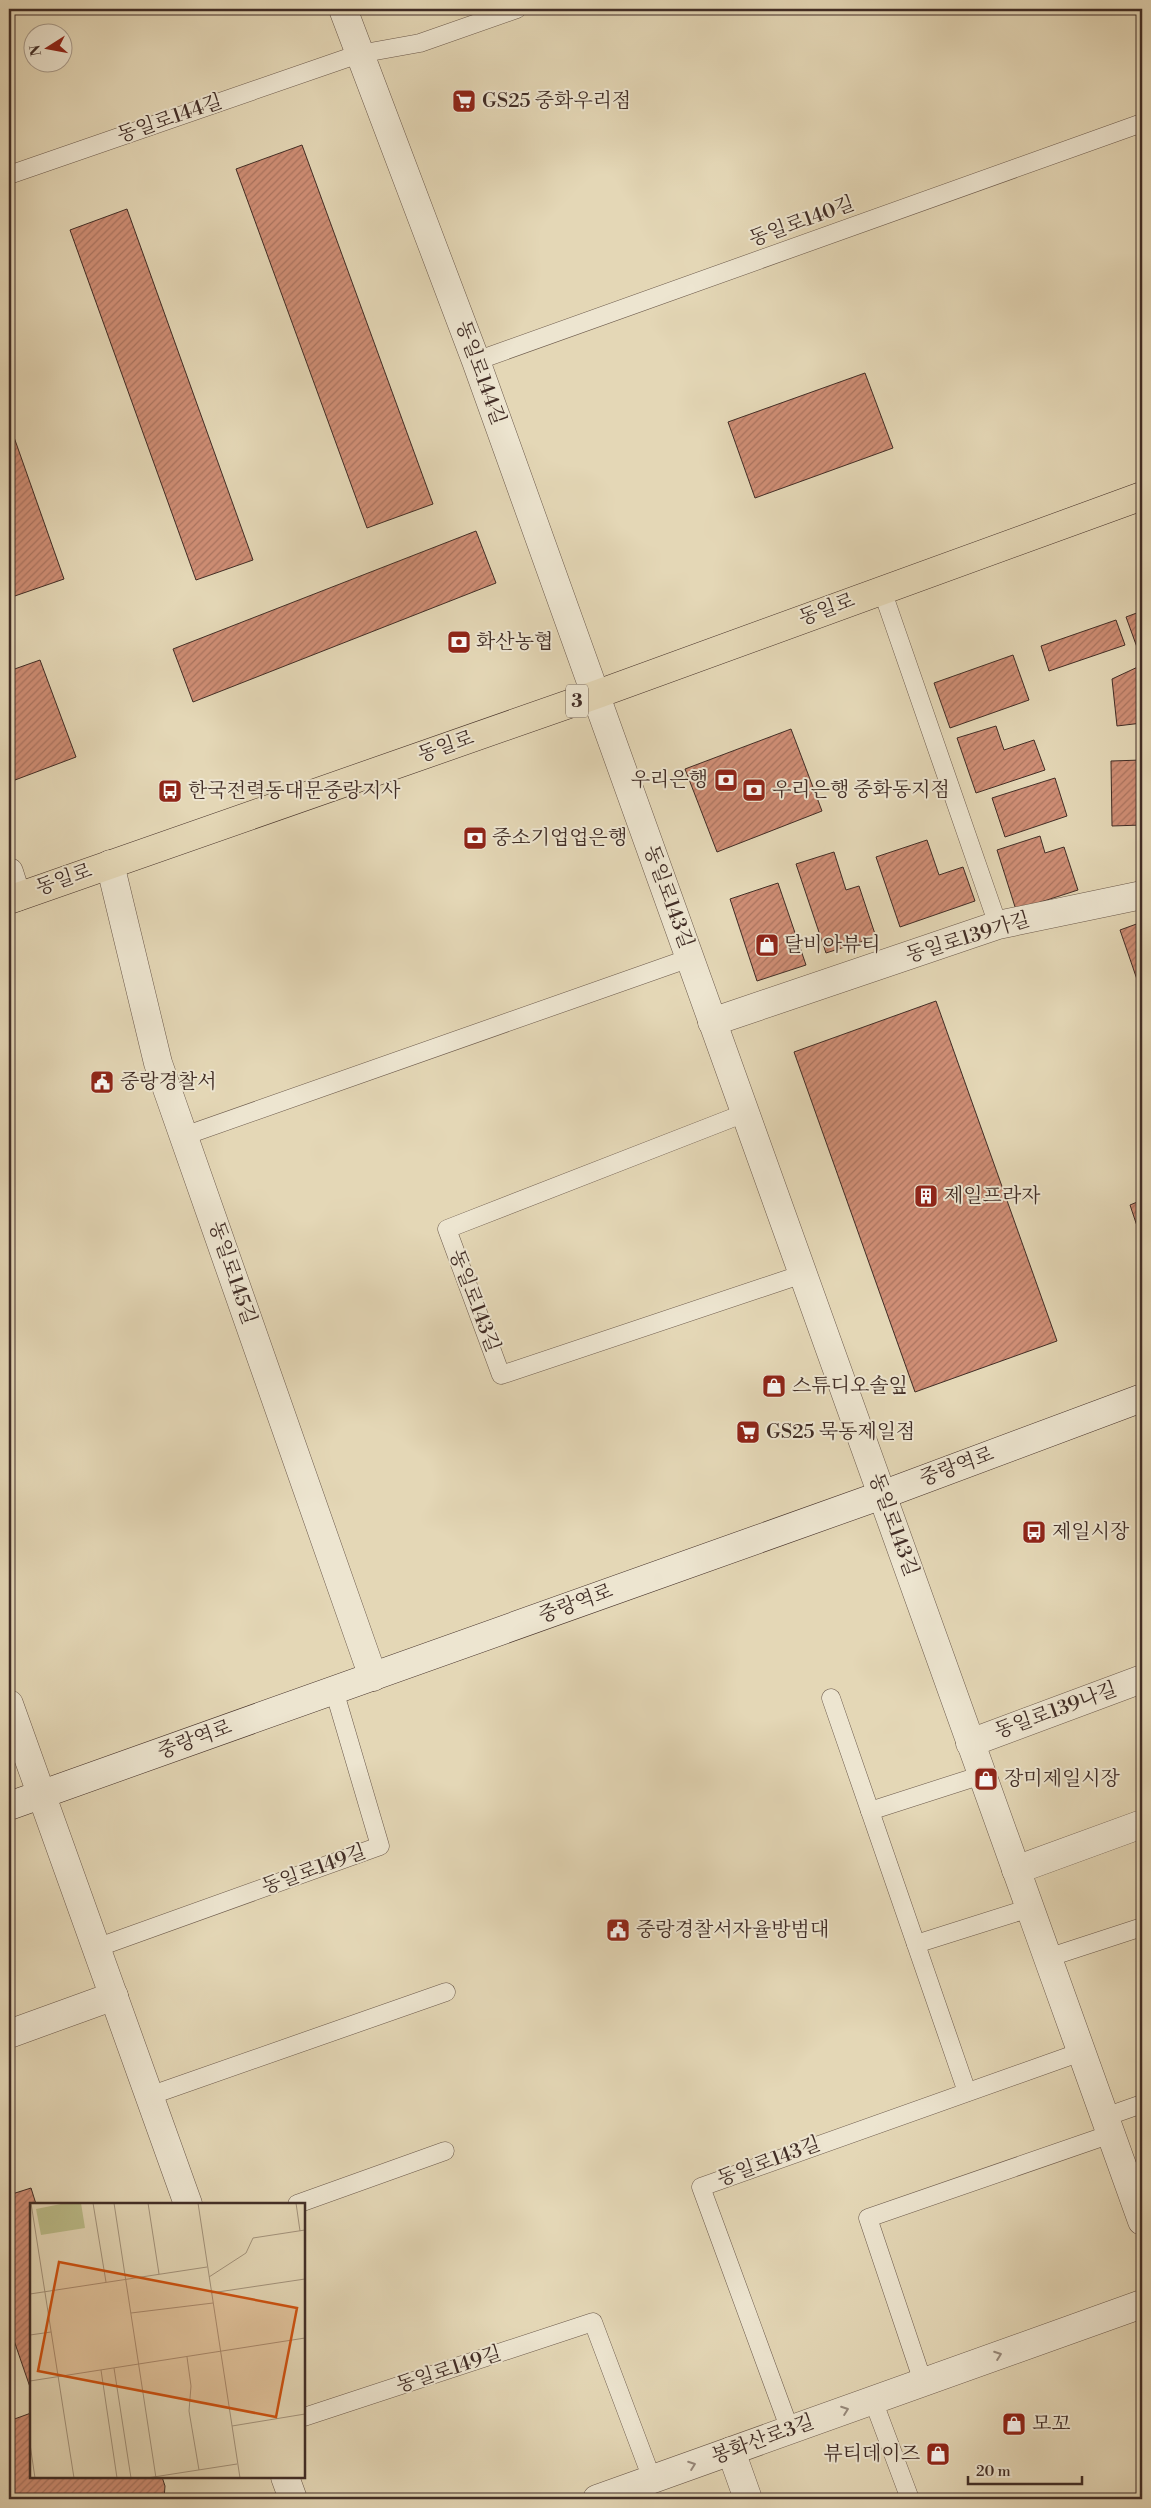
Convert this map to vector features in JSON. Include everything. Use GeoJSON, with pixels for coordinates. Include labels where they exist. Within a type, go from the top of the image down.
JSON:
{"type":"FeatureCollection","features":[{"type":"Feature","properties":{"kind":"main road","name":"동일로"},"geometry":{"type":"LineString","coordinates":[[12,889],[110,864],[595,695],[1142,496]]}},
{"type":"Feature","properties":{"kind":"street","name":"동일로144길"},"geometry":{"type":"LineString","coordinates":[[343,9],[476,362],[595,695]]}},
{"type":"Feature","properties":{"kind":"street","name":"동일로143길"},"geometry":{"type":"LineString","coordinates":[[595,695],[1142,2222]]}},
{"type":"Feature","properties":{"kind":"street","name":"동일로145길"},"geometry":{"type":"LineString","coordinates":[[110,864],[158,1063],[373,1677]]}},
{"type":"Feature","properties":{"kind":"street","name":"동일로139가길"},"geometry":{"type":"LineString","coordinates":[[712,1022],[998,925],[1142,894]]}},
{"type":"Feature","properties":{"kind":"street","name":"중랑역로"},"geometry":{"type":"LineString","coordinates":[[9,1806],[882,1495],[1142,1398]]}},
{"type":"Feature","properties":{"kind":"street","name":"동일로139나길"},"geometry":{"type":"LineString","coordinates":[[970,1743],[1142,1679]]}},
{"type":"Feature","properties":{"kind":"street"},"geometry":{"type":"LineString","coordinates":[[9,1704],[188,2203]]}},
{"type":"Feature","properties":{"kind":"street"},"geometry":{"type":"LineString","coordinates":[[1016,1870],[1142,1824]]}},
{"type":"Feature","properties":{"kind":"street"},"geometry":{"type":"LineString","coordinates":[[9,2034],[114,1996]]}},
{"type":"Feature","properties":{"kind":"street","name":"봉화산로3길"},"geometry":{"type":"LineString","coordinates":[[597,2499],[1142,2304]]}},
{"type":"Feature","properties":{"kind":"street"},"geometry":{"type":"LineString","coordinates":[[731,2451],[748,2499]]}},
{"type":"Feature","properties":{"kind":"street"},"geometry":{"type":"LineString","coordinates":[[285,2478],[293,2499]]}},
{"type":"Feature","properties":{"kind":"lane"},"geometry":{"type":"LineString","coordinates":[[359,54],[420,43],[517,9]]}},
{"type":"Feature","properties":{"kind":"lane","name":"동일로144길"},"geometry":{"type":"LineString","coordinates":[[9,175],[359,54]]}},
{"type":"Feature","properties":{"kind":"lane","name":"동일로140길"},"geometry":{"type":"LineString","coordinates":[[476,362],[1142,123]]}},
{"type":"Feature","properties":{"kind":"lane","name":"동일로"},"geometry":{"type":"LineString","coordinates":[[882,590],[998,925]]}},
{"type":"Feature","properties":{"kind":"lane","name":"동일로143길"},"geometry":{"type":"LineString","coordinates":[[184,1136],[690,958]]}},
{"type":"Feature","properties":{"kind":"lane","name":"동일로143길"},"geometry":{"type":"LineString","coordinates":[[745,1113],[447,1229],[501,1374],[803,1274]]}},
{"type":"Feature","properties":{"kind":"lane","name":"동일로149길"},"geometry":{"type":"LineString","coordinates":[[96,1948],[380,1846],[334,1690]]}},
{"type":"Feature","properties":{"kind":"lane"},"geometry":{"type":"LineString","coordinates":[[831,1698],[967,2092]]}},
{"type":"Feature","properties":{"kind":"lane"},"geometry":{"type":"LineString","coordinates":[[870,1811],[982,1775]]}},
{"type":"Feature","properties":{"kind":"lane"},"geometry":{"type":"LineString","coordinates":[[916,1944],[1030,1908]]}},
{"type":"Feature","properties":{"kind":"lane"},"geometry":{"type":"LineString","coordinates":[[1047,1958],[1142,1927]]}},
{"type":"Feature","properties":{"kind":"lane"},"geometry":{"type":"LineString","coordinates":[[149,2096],[446,1992]]}},
{"type":"Feature","properties":{"kind":"lane","name":"동일로143길"},"geometry":{"type":"LineString","coordinates":[[790,2430],[701,2186],[1081,2052]]}},
{"type":"Feature","properties":{"kind":"lane"},"geometry":{"type":"LineString","coordinates":[[923,2382],[868,2218],[1108,2126],[1142,2104]]}},
{"type":"Feature","properties":{"kind":"lane"},"geometry":{"type":"LineString","coordinates":[[300,2203],[445,2151]]}},
{"type":"Feature","properties":{"kind":"lane","name":"동일로149길"},"geometry":{"type":"LineString","coordinates":[[305,2417],[593,2322],[652,2480]]}},
{"type":"Feature","properties":{"kind":"lane"},"geometry":{"type":"LineString","coordinates":[[873,2400],[910,2499]]}},
{"type":"Feature","properties":{"kind":"building"},"geometry":{"type":"Polygon","coordinates":[[[302,145],[433,504],[367,528],[236,169],[302,145]]]}},
{"type":"Feature","properties":{"kind":"building"},"geometry":{"type":"Polygon","coordinates":[[[127,209],[253,560],[196,580],[70,230],[127,209]]]}},
{"type":"Feature","properties":{"kind":"building"},"geometry":{"type":"Polygon","coordinates":[[[865,373],[893,448],[755,498],[728,422],[865,373]]]}},
{"type":"Feature","properties":{"kind":"building"},"geometry":{"type":"Polygon","coordinates":[[[9,423],[64,579],[9,598],[9,423]]]}},
{"type":"Feature","properties":{"kind":"building"},"geometry":{"type":"Polygon","coordinates":[[[476,531],[496,583],[193,702],[173,649],[476,531]]]}},
{"type":"Feature","properties":{"kind":"building"},"geometry":{"type":"Polygon","coordinates":[[[1142,611],[1142,661],[1126,617],[1142,611]]]}},
{"type":"Feature","properties":{"kind":"building"},"geometry":{"type":"Polygon","coordinates":[[[1116,620],[1125,645],[1049,671],[1041,646],[1116,620]]]}},
{"type":"Feature","properties":{"kind":"building"},"geometry":{"type":"Polygon","coordinates":[[[1013,655],[1029,700],[950,728],[934,683],[1013,655]]]}},
{"type":"Feature","properties":{"kind":"building"},"geometry":{"type":"Polygon","coordinates":[[[40,660],[76,757],[15,780],[9,764],[9,671],[40,660]]]}},
{"type":"Feature","properties":{"kind":"building"},"geometry":{"type":"Polygon","coordinates":[[[1142,665],[1142,723],[1117,726],[1112,679],[1142,665]]]}},
{"type":"Feature","properties":{"kind":"building"},"geometry":{"type":"Polygon","coordinates":[[[996,726],[1004,750],[1034,740],[1045,770],[976,793],[957,738],[996,726]]]}},
{"type":"Feature","properties":{"kind":"building","name":"우리은행 중화동지점"},"geometry":{"type":"Polygon","coordinates":[[[791,729],[822,811],[717,852],[685,769],[791,729]]]}},
{"type":"Feature","properties":{"kind":"building"},"geometry":{"type":"Polygon","coordinates":[[[1142,760],[1142,825],[1112,826],[1111,761],[1142,760]]]}},
{"type":"Feature","properties":{"kind":"building"},"geometry":{"type":"Polygon","coordinates":[[[1055,778],[1067,816],[1005,837],[992,798],[1055,778]]]}},
{"type":"Feature","properties":{"kind":"building"},"geometry":{"type":"Polygon","coordinates":[[[1040,836],[1045,853],[1064,847],[1078,890],[1016,910],[997,850],[1040,836]]]}},
{"type":"Feature","properties":{"kind":"building"},"geometry":{"type":"Polygon","coordinates":[[[927,840],[939,875],[963,867],[975,901],[900,927],[876,857],[927,840]]]}},
{"type":"Feature","properties":{"kind":"building"},"geometry":{"type":"Polygon","coordinates":[[[834,852],[846,890],[859,886],[876,937],[826,953],[796,864],[834,852]]]}},
{"type":"Feature","properties":{"kind":"building"},"geometry":{"type":"Polygon","coordinates":[[[778,883],[806,965],[757,981],[730,899],[778,883]]]}},
{"type":"Feature","properties":{"kind":"building"},"geometry":{"type":"Polygon","coordinates":[[[1142,922],[1142,994],[1120,930],[1142,922]]]}},
{"type":"Feature","properties":{"kind":"building","name":"제일프라자"},"geometry":{"type":"Polygon","coordinates":[[[936,1001],[1057,1341],[915,1392],[794,1052],[936,1001]]]}},
{"type":"Feature","properties":{"kind":"building"},"geometry":{"type":"Polygon","coordinates":[[[1142,1200],[1142,1241],[1130,1205],[1142,1200]]]}},
{"type":"Feature","properties":{"kind":"building"},"geometry":{"type":"Polygon","coordinates":[[[31,2188],[36,2203],[30,2203],[30,2387],[9,2326],[9,2195],[31,2188]]]}},
{"type":"Feature","properties":{"kind":"building"},"geometry":{"type":"Polygon","coordinates":[[[30,2413],[30,2478],[162,2478],[165,2486],[164,2499],[9,2499],[9,2421],[30,2413]]]}},
{"type":"Feature","properties":{"kind":"place","name":"GS25 중화우리점"},"geometry":{"type":"Point","coordinates":[464,101]}},
{"type":"Feature","properties":{"kind":"place","name":"화산농협"},"geometry":{"type":"Point","coordinates":[459,642]}},
{"type":"Feature","properties":{"kind":"place","name":"우리은행"},"geometry":{"type":"Point","coordinates":[726,780]}},
{"type":"Feature","properties":{"kind":"place","name":"우리은행 중화동지점"},"geometry":{"type":"Point","coordinates":[754,790]}},
{"type":"Feature","properties":{"kind":"place","name":"한국전력동대문중랑지사"},"geometry":{"type":"Point","coordinates":[170,791]}},
{"type":"Feature","properties":{"kind":"place","name":"중소기업업은행"},"geometry":{"type":"Point","coordinates":[475,838]}},
{"type":"Feature","properties":{"kind":"place","name":"달비아뷰티"},"geometry":{"type":"Point","coordinates":[767,945]}},
{"type":"Feature","properties":{"kind":"place","name":"중랑경찰서"},"geometry":{"type":"Point","coordinates":[102,1082]}},
{"type":"Feature","properties":{"kind":"place","name":"제일프라자"},"geometry":{"type":"Point","coordinates":[926,1196]}},
{"type":"Feature","properties":{"kind":"place","name":"스튜디오솔잎"},"geometry":{"type":"Point","coordinates":[774,1386]}},
{"type":"Feature","properties":{"kind":"place","name":"GS25 묵동제일점"},"geometry":{"type":"Point","coordinates":[748,1432]}},
{"type":"Feature","properties":{"kind":"place","name":"제일시장"},"geometry":{"type":"Point","coordinates":[1034,1532]}},
{"type":"Feature","properties":{"kind":"place","name":"장미제일시장"},"geometry":{"type":"Point","coordinates":[986,1779]}},
{"type":"Feature","properties":{"kind":"place","name":"중랑경찰서자율방범대"},"geometry":{"type":"Point","coordinates":[618,1930]}},
{"type":"Feature","properties":{"kind":"place","name":"모꼬"},"geometry":{"type":"Point","coordinates":[1014,2424]}},
{"type":"Feature","properties":{"kind":"place","name":"뷰티데이즈"},"geometry":{"type":"Point","coordinates":[938,2454]}}]}
